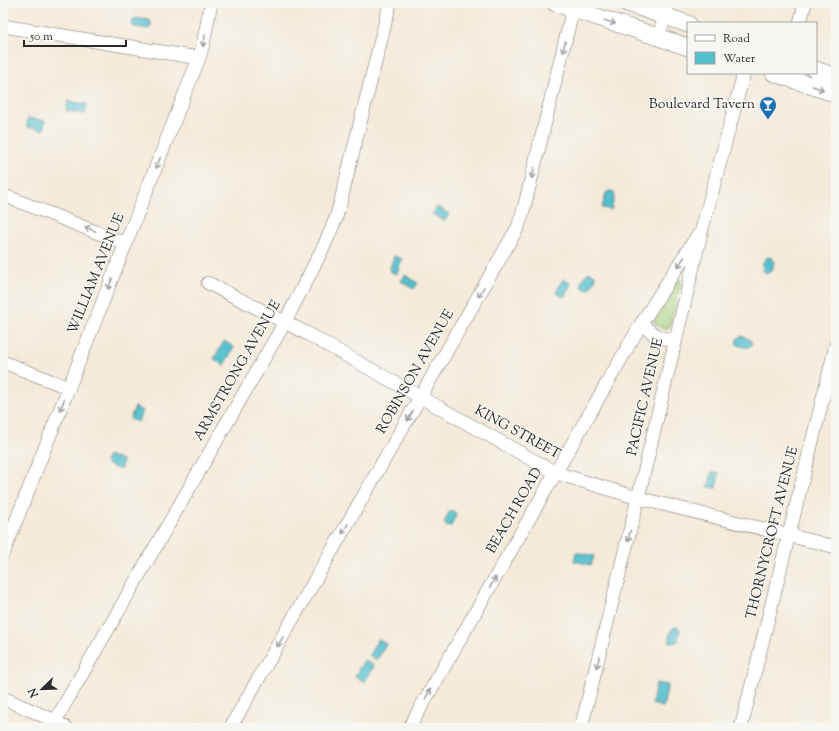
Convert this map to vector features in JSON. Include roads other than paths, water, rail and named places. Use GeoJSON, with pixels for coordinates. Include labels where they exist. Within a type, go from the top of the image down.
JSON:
{"type":"FeatureCollection","features":[{"type":"Feature","properties":{"kind":"main road"},"geometry":{"type":"LineString","coordinates":[[554,3],[687,47]]}},
{"type":"Feature","properties":{"kind":"main road"},"geometry":{"type":"LineString","coordinates":[[627,3],[666,9],[687,23]]}},
{"type":"Feature","properties":{"kind":"main road"},"geometry":{"type":"LineString","coordinates":[[817,70],[836,77]]}},
{"type":"Feature","properties":{"kind":"main road"},"geometry":{"type":"LineString","coordinates":[[782,74],[836,94]]}},
{"type":"Feature","properties":{"kind":"street","name":"WILLIAM AVENUE"},"geometry":{"type":"LineString","coordinates":[[3,554],[7,531],[69,388],[199,58],[211,3]]}},
{"type":"Feature","properties":{"kind":"street","name":"ARMSTRONG AVENUE"},"geometry":{"type":"LineString","coordinates":[[57,726],[285,322],[316,264],[336,218],[390,3]]}},
{"type":"Feature","properties":{"kind":"street"},"geometry":{"type":"LineString","coordinates":[[800,22],[805,3]]}},
{"type":"Feature","properties":{"kind":"street","name":"ROBINSON AVENUE"},"geometry":{"type":"LineString","coordinates":[[230,728],[518,227],[573,9]]}},
{"type":"Feature","properties":{"kind":"street"},"geometry":{"type":"LineString","coordinates":[[659,38],[666,9]]}},
{"type":"Feature","properties":{"kind":"street"},"geometry":{"type":"LineString","coordinates":[[3,26],[199,58]]}},
{"type":"Feature","properties":{"kind":"street","name":"PACIFIC AVENUE"},"geometry":{"type":"LineString","coordinates":[[581,728],[702,229],[744,74]]}},
{"type":"Feature","properties":{"kind":"street"},"geometry":{"type":"LineString","coordinates":[[3,195],[126,244]]}},
{"type":"Feature","properties":{"kind":"street","name":"BEACH ROAD"},"geometry":{"type":"LineString","coordinates":[[409,728],[641,324],[702,229]]}},
{"type":"Feature","properties":{"kind":"street","name":"KING STREET"},"geometry":{"type":"LineString","coordinates":[[208,283],[285,322],[556,473],[638,498],[836,547]]}},
{"type":"Feature","properties":{"kind":"street"},"geometry":{"type":"LineString","coordinates":[[641,324],[659,338],[676,340]]}},
{"type":"Feature","properties":{"kind":"street","name":"THORNYCROFT AVENUE"},"geometry":{"type":"LineString","coordinates":[[741,728],[836,345]]}},
{"type":"Feature","properties":{"kind":"street"},"geometry":{"type":"LineString","coordinates":[[3,362],[69,388]]}},
{"type":"Feature","properties":{"kind":"street"},"geometry":{"type":"LineString","coordinates":[[3,698],[57,726]]}},
{"type":"Feature","properties":{"kind":"water"},"geometry":{"type":"Polygon","coordinates":[[[133,19],[149,20],[151,22],[151,27],[148,29],[134,27],[132,24],[133,19]]]}},
{"type":"Feature","properties":{"kind":"water"},"geometry":{"type":"Polygon","coordinates":[[[68,101],[87,104],[85,114],[66,111],[68,101]]]}},
{"type":"Feature","properties":{"kind":"water"},"geometry":{"type":"Polygon","coordinates":[[[28,118],[45,121],[44,130],[27,127],[28,118]]]}},
{"type":"Feature","properties":{"kind":"water"},"geometry":{"type":"Polygon","coordinates":[[[612,191],[615,195],[611,210],[602,208],[606,193],[612,191]]]}},
{"type":"Feature","properties":{"kind":"water"},"geometry":{"type":"Polygon","coordinates":[[[437,207],[449,214],[445,221],[432,214],[437,207]]]}},
{"type":"Feature","properties":{"kind":"water"},"geometry":{"type":"Polygon","coordinates":[[[394,256],[402,259],[397,274],[389,271],[394,256]]]}},
{"type":"Feature","properties":{"kind":"water"},"geometry":{"type":"Polygon","coordinates":[[[768,257],[772,258],[774,262],[772,271],[767,273],[763,271],[762,267],[764,261],[768,257]]]}},
{"type":"Feature","properties":{"kind":"water"},"geometry":{"type":"Polygon","coordinates":[[[590,272],[595,275],[596,278],[590,289],[588,288],[587,290],[582,287],[581,283],[587,273],[590,272]]]}},
{"type":"Feature","properties":{"kind":"water"},"geometry":{"type":"Polygon","coordinates":[[[405,275],[418,283],[414,289],[401,281],[405,275]]]}},
{"type":"Feature","properties":{"kind":"water"},"geometry":{"type":"Polygon","coordinates":[[[563,279],[571,284],[564,297],[556,293],[563,279]]]}},
{"type":"Feature","properties":{"kind":"water"},"geometry":{"type":"Polygon","coordinates":[[[741,336],[750,340],[752,345],[743,347],[738,345],[736,342],[737,339],[741,336]]]}},
{"type":"Feature","properties":{"kind":"water"},"geometry":{"type":"Polygon","coordinates":[[[224,341],[234,347],[224,365],[214,359],[224,341]]]}},
{"type":"Feature","properties":{"kind":"water"},"geometry":{"type":"Polygon","coordinates":[[[135,407],[143,411],[138,422],[130,419],[135,407]]]}},
{"type":"Feature","properties":{"kind":"water"},"geometry":{"type":"Polygon","coordinates":[[[109,455],[123,461],[120,470],[106,464],[105,462],[109,455]]]}},
{"type":"Feature","properties":{"kind":"water"},"geometry":{"type":"Polygon","coordinates":[[[712,472],[719,473],[716,488],[708,487],[712,472]]]}},
{"type":"Feature","properties":{"kind":"water"},"geometry":{"type":"Polygon","coordinates":[[[449,512],[455,512],[456,516],[451,526],[447,527],[444,523],[449,512]]]}},
{"type":"Feature","properties":{"kind":"water"},"geometry":{"type":"Polygon","coordinates":[[[576,552],[594,556],[591,565],[574,561],[576,552]]]}},
{"type":"Feature","properties":{"kind":"water"},"geometry":{"type":"Polygon","coordinates":[[[678,627],[680,631],[678,641],[673,643],[670,642],[669,637],[672,629],[678,627]]]}},
{"type":"Feature","properties":{"kind":"water"},"geometry":{"type":"Polygon","coordinates":[[[378,639],[386,644],[377,660],[369,655],[378,639]]]}},
{"type":"Feature","properties":{"kind":"water"},"geometry":{"type":"Polygon","coordinates":[[[364,660],[374,666],[365,682],[355,676],[364,660]]]}},
{"type":"Feature","properties":{"kind":"water"},"geometry":{"type":"Polygon","coordinates":[[[656,683],[668,685],[663,707],[652,704],[656,683]]]}},
{"type":"Feature","properties":{"kind":"place","name":"Boulevard Tavern"},"geometry":{"type":"Point","coordinates":[768,120]}}]}
